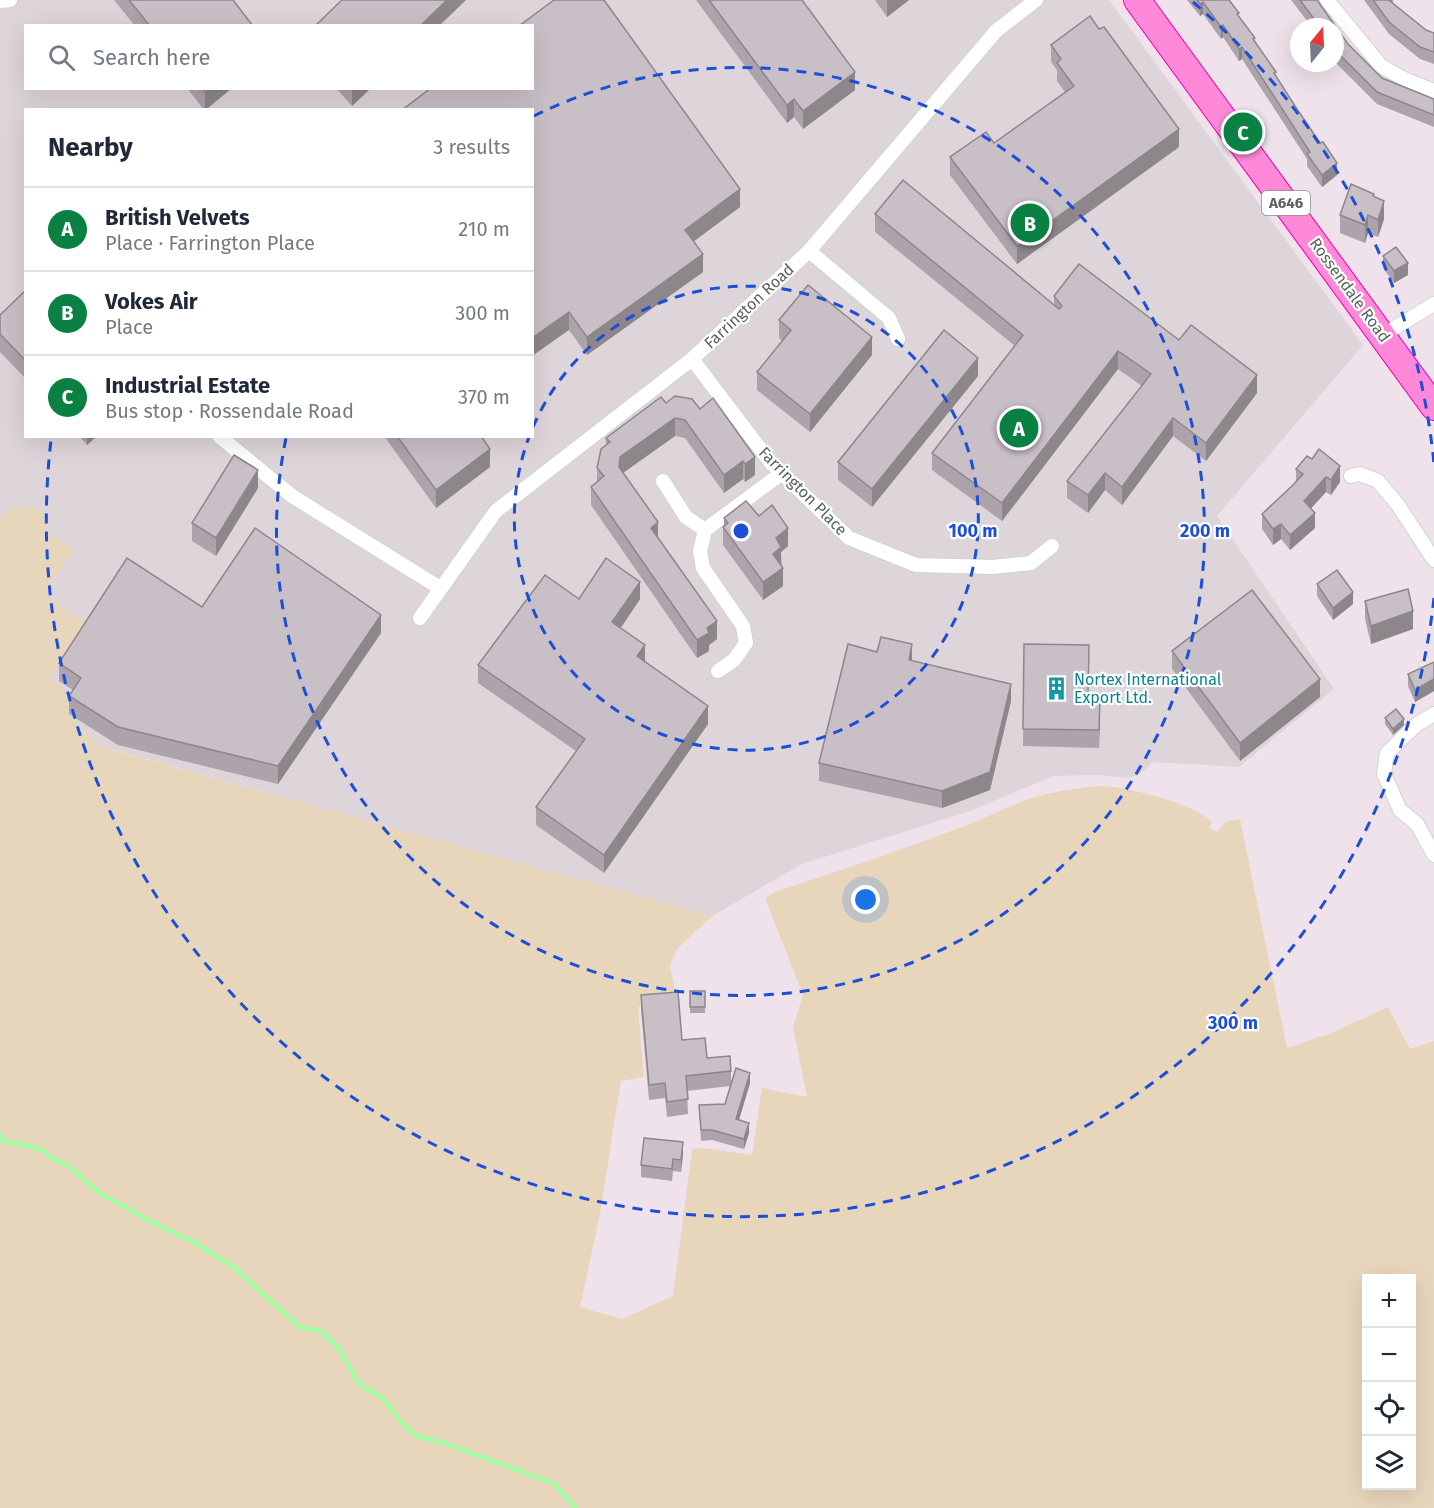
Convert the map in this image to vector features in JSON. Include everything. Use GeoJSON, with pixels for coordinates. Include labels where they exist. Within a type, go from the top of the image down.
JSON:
{"type":"FeatureCollection","features":[{"type":"Feature","properties":{"kind":"highway","name":"Rossendale Road"},"geometry":{"type":"LineString","coordinates":[[1137,0],[1434,406]]}},
{"type":"Feature","properties":{"kind":"street"},"geometry":{"type":"LineString","coordinates":[[0,1],[10,0]]}},
{"type":"Feature","properties":{"kind":"street","name":"Farrington Road"},"geometry":{"type":"LineString","coordinates":[[420,618],[496,511],[692,359],[809,251],[996,31],[1036,0]]}},
{"type":"Feature","properties":{"kind":"street"},"geometry":{"type":"LineString","coordinates":[[1327,0],[1381,66],[1404,79],[1434,91]]}},
{"type":"Feature","properties":{"kind":"street"},"geometry":{"type":"LineString","coordinates":[[809,251],[889,318],[898,339]]}},
{"type":"Feature","properties":{"kind":"street"},"geometry":{"type":"LineString","coordinates":[[1383,335],[1434,304]]}},
{"type":"Feature","properties":{"kind":"street","name":"Farrington Place"},"geometry":{"type":"LineString","coordinates":[[692,359],[771,463],[849,538],[916,565],[993,567],[1031,563],[1052,546]]}},
{"type":"Feature","properties":{"kind":"street"},"geometry":{"type":"LineString","coordinates":[[221,438],[292,496],[440,588]]}},
{"type":"Feature","properties":{"kind":"street"},"geometry":{"type":"LineString","coordinates":[[718,671],[734,660],[746,643],[743,626],[703,568],[700,551],[705,530],[782,473]]}},
{"type":"Feature","properties":{"kind":"street"},"geometry":{"type":"LineString","coordinates":[[1351,476],[1360,474],[1378,481],[1398,505],[1434,560]]}},
{"type":"Feature","properties":{"kind":"street"},"geometry":{"type":"LineString","coordinates":[[663,481],[686,518],[705,530]]}},
{"type":"Feature","properties":{"kind":"street"},"geometry":{"type":"LineString","coordinates":[[1434,714],[1416,725],[1387,753],[1384,774],[1400,810],[1417,824],[1434,855]]}},
{"type":"Feature","properties":{"kind":"shaded area"},"geometry":{"type":"Polygon","coordinates":[[[0,0],[1109,0],[1363,345],[1217,516],[1334,689],[1239,767],[1153,762],[1139,775],[1127,778],[1098,775],[1053,776],[970,811],[802,864],[712,916],[17,723],[44,594],[50,533],[14,507],[0,518],[0,0]]]}},
{"type":"Feature","properties":{"kind":"shaded area"},"geometry":{"type":"Polygon","coordinates":[[[13,507],[34,507],[46,516],[50,533],[74,550],[44,594],[87,623],[49,679],[76,698],[66,713],[102,747],[712,916],[677,949],[670,965],[678,1004],[638,1007],[644,1077],[621,1081],[599,1219],[580,1307],[622,1319],[673,1296],[692,1149],[703,1148],[752,1155],[762,1088],[807,1097],[793,1027],[803,995],[765,898],[777,891],[962,827],[1047,794],[1101,786],[1160,797],[1204,815],[1212,822],[1209,828],[1217,832],[1226,821],[1240,819],[1287,1048],[1331,1033],[1388,1007],[1410,1049],[1434,1041],[1434,1508],[0,1508],[0,518],[13,507]]]}},
{"type":"Feature","properties":{"kind":"building"},"geometry":{"type":"Polygon","coordinates":[[[129,0],[233,0],[251,24],[148,24],[129,0]]]}},
{"type":"Feature","properties":{"kind":"building"},"geometry":{"type":"Polygon","coordinates":[[[342,0],[447,0],[422,24],[317,24],[342,0]]]}},
{"type":"Feature","properties":{"kind":"building"},"geometry":{"type":"Polygon","coordinates":[[[554,0],[604,0],[740,189],[685,230],[703,254],[587,337],[569,312],[534,337],[534,108],[405,108],[428,90],[534,90],[534,24],[522,24],[554,0]]]}},
{"type":"Feature","properties":{"kind":"building"},"geometry":{"type":"Polygon","coordinates":[[[709,0],[802,0],[855,72],[803,111],[794,99],[787,105],[709,0]]]}},
{"type":"Feature","properties":{"kind":"building"},"geometry":{"type":"Polygon","coordinates":[[[1197,0],[1229,0],[1239,13],[1237,14],[1255,38],[1253,39],[1276,72],[1274,73],[1295,106],[1320,143],[1323,142],[1337,163],[1322,175],[1307,154],[1310,152],[1242,47],[1239,49],[1223,25],[1221,27],[1203,2],[1200,4],[1197,0]]]}},
{"type":"Feature","properties":{"kind":"building"},"geometry":{"type":"Polygon","coordinates":[[[1300,0],[1317,0],[1330,18],[1313,18],[1300,0]]]}},
{"type":"Feature","properties":{"kind":"building"},"geometry":{"type":"Polygon","coordinates":[[[1373,0],[1391,0],[1426,30],[1434,33],[1434,52],[1420,47],[1389,22],[1373,0]]]}},
{"type":"Feature","properties":{"kind":"building"},"geometry":{"type":"Polygon","coordinates":[[[1090,16],[1099,29],[1104,27],[1179,129],[1017,246],[950,157],[986,132],[994,143],[1074,86],[1057,63],[1061,59],[1051,45],[1090,16]]]}},
{"type":"Feature","properties":{"kind":"building"},"geometry":{"type":"Polygon","coordinates":[[[1344,38],[1382,78],[1434,99],[1434,115],[1377,92],[1344,59],[1344,38]]]}},
{"type":"Feature","properties":{"kind":"building"},"geometry":{"type":"Polygon","coordinates":[[[903,180],[1059,309],[1062,306],[1054,296],[1079,264],[1179,340],[1191,325],[1257,375],[1206,443],[1173,418],[1122,487],[1105,473],[1088,495],[1067,481],[1151,374],[1118,351],[1002,503],[932,453],[1023,335],[875,214],[903,180]]]}},
{"type":"Feature","properties":{"kind":"building"},"geometry":{"type":"Polygon","coordinates":[[[1351,184],[1384,201],[1378,220],[1368,215],[1365,225],[1340,215],[1351,184]]]}},
{"type":"Feature","properties":{"kind":"building"},"geometry":{"type":"Polygon","coordinates":[[[1396,247],[1408,263],[1394,271],[1383,256],[1396,247]]]}},
{"type":"Feature","properties":{"kind":"building"},"geometry":{"type":"Polygon","coordinates":[[[808,285],[872,337],[810,414],[757,372],[791,330],[779,320],[808,285]]]}},
{"type":"Feature","properties":{"kind":"building"},"geometry":{"type":"Polygon","coordinates":[[[24,292],[24,359],[0,334],[0,315],[24,292]]]}},
{"type":"Feature","properties":{"kind":"building"},"geometry":{"type":"Polygon","coordinates":[[[944,330],[978,358],[872,489],[838,462],[944,330]]]}},
{"type":"Feature","properties":{"kind":"building"},"geometry":{"type":"Polygon","coordinates":[[[675,396],[692,399],[700,409],[713,398],[755,457],[745,464],[743,461],[724,475],[685,420],[675,418],[620,457],[619,467],[658,522],[651,528],[717,621],[707,628],[709,633],[697,640],[591,487],[604,476],[597,468],[601,449],[610,442],[606,438],[661,397],[666,403],[675,396]]]}},
{"type":"Feature","properties":{"kind":"building"},"geometry":{"type":"Polygon","coordinates":[[[398,438],[482,438],[490,449],[436,490],[398,438]]]}},
{"type":"Feature","properties":{"kind":"building"},"geometry":{"type":"Polygon","coordinates":[[[1319,449],[1340,466],[1331,480],[1326,477],[1304,501],[1315,513],[1290,535],[1281,524],[1273,529],[1262,514],[1303,474],[1296,469],[1307,456],[1312,459],[1319,449]]]}},
{"type":"Feature","properties":{"kind":"building"},"geometry":{"type":"Polygon","coordinates":[[[234,455],[258,470],[216,538],[192,523],[234,455]]]}},
{"type":"Feature","properties":{"kind":"building"},"geometry":{"type":"Polygon","coordinates":[[[746,501],[759,516],[772,505],[788,528],[776,538],[781,547],[773,554],[783,568],[763,582],[723,527],[728,523],[724,518],[746,501]]]}},
{"type":"Feature","properties":{"kind":"building"},"geometry":{"type":"Polygon","coordinates":[[[255,528],[381,615],[278,766],[118,727],[69,696],[81,678],[59,663],[127,558],[202,607],[255,528]]]}},
{"type":"Feature","properties":{"kind":"building"},"geometry":{"type":"Polygon","coordinates":[[[606,558],[640,582],[612,622],[645,645],[637,656],[708,706],[604,855],[536,807],[585,739],[478,665],[545,575],[579,599],[606,558]]]}},
{"type":"Feature","properties":{"kind":"building"},"geometry":{"type":"Polygon","coordinates":[[[1337,570],[1353,592],[1333,608],[1317,584],[1337,570]]]}},
{"type":"Feature","properties":{"kind":"building"},"geometry":{"type":"Polygon","coordinates":[[[1408,589],[1413,611],[1371,626],[1365,601],[1408,589]]]}},
{"type":"Feature","properties":{"kind":"building"},"geometry":{"type":"Polygon","coordinates":[[[1252,590],[1320,679],[1240,743],[1172,651],[1252,590]]]}},
{"type":"Feature","properties":{"kind":"building"},"geometry":{"type":"Polygon","coordinates":[[[881,637],[912,644],[909,660],[1011,684],[990,772],[942,791],[819,763],[848,644],[877,652],[881,637]]]}},
{"type":"Feature","properties":{"kind":"building","name":"Nortex International Export Ltd."},"geometry":{"type":"Polygon","coordinates":[[[1024,644],[1089,645],[1088,695],[1100,695],[1099,730],[1023,729],[1024,644]]]}},
{"type":"Feature","properties":{"kind":"building"},"geometry":{"type":"Polygon","coordinates":[[[1434,662],[1434,679],[1415,690],[1408,674],[1434,662]]]}},
{"type":"Feature","properties":{"kind":"building"},"geometry":{"type":"Polygon","coordinates":[[[1396,709],[1404,719],[1393,729],[1385,718],[1396,709]]]}},
{"type":"Feature","properties":{"kind":"building"},"geometry":{"type":"Polygon","coordinates":[[[690,991],[705,991],[705,1007],[690,1007],[690,991]]]}},
{"type":"Feature","properties":{"kind":"building"},"geometry":{"type":"Polygon","coordinates":[[[678,992],[682,1040],[705,1038],[707,1058],[730,1056],[731,1071],[686,1076],[688,1099],[667,1102],[665,1083],[649,1085],[641,995],[678,992]]]}},
{"type":"Feature","properties":{"kind":"building"},"geometry":{"type":"Polygon","coordinates":[[[736,1068],[750,1073],[736,1119],[749,1123],[744,1139],[712,1130],[701,1130],[699,1105],[725,1104],[736,1068]]]}},
{"type":"Feature","properties":{"kind":"building"},"geometry":{"type":"Polygon","coordinates":[[[644,1138],[683,1142],[681,1160],[673,1159],[672,1169],[641,1165],[644,1138]]]}},
{"type":"Feature","properties":{"kind":"waterway"},"geometry":{"type":"LineString","coordinates":[[0,1134],[4,1142],[22,1144],[44,1151],[50,1157],[70,1167],[98,1192],[197,1244],[232,1266],[300,1327],[321,1331],[338,1347],[359,1384],[383,1398],[400,1421],[417,1436],[444,1443],[553,1483],[576,1508]]}},
{"type":"Feature","properties":{"kind":"place","name":"Industrial Estate"},"geometry":{"type":"Point","coordinates":[1243,132]}},
{"type":"Feature","properties":{"kind":"place","name":"Vokes Air"},"geometry":{"type":"Point","coordinates":[1030,223]}},
{"type":"Feature","properties":{"kind":"place","name":"British Velvets"},"geometry":{"type":"Point","coordinates":[1019,428]}},
{"type":"Feature","properties":{"kind":"place","name":"Nortex International Export Ltd."},"geometry":{"type":"Point","coordinates":[1056,688]}}]}
